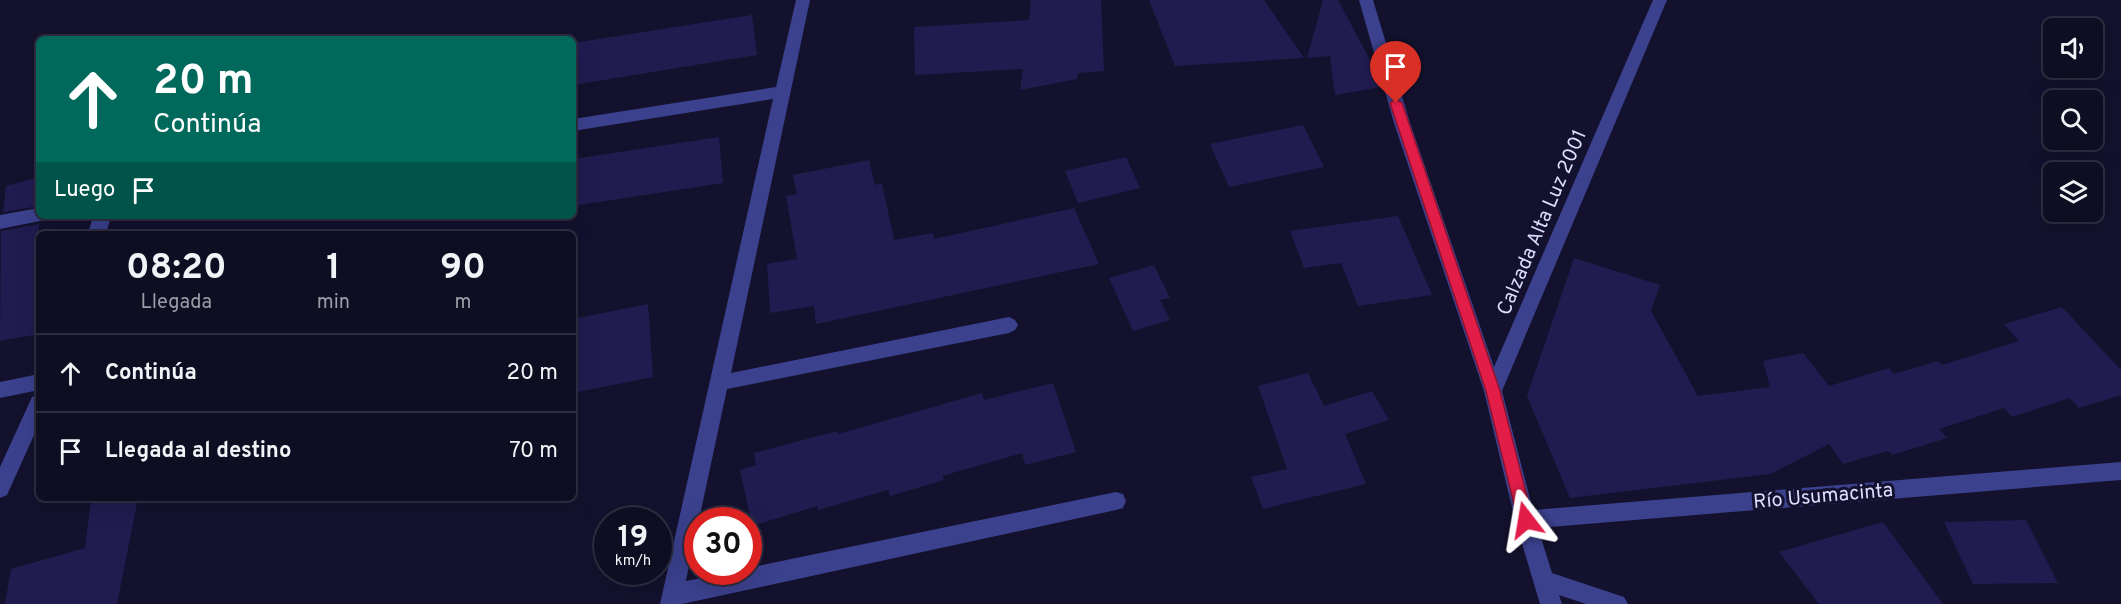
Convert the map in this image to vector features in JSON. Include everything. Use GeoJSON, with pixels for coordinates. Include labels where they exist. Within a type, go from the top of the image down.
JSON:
{"type":"FeatureCollection","features":[{"type":"Feature","properties":{"kind":"street"},"geometry":{"type":"LineString","coordinates":[[803,0],[672,599],[1116,501]]}},
{"type":"Feature","properties":{"kind":"street"},"geometry":{"type":"LineString","coordinates":[[1366,0],[1402,123],[1493,391],[1526,520],[1551,604]]}},
{"type":"Feature","properties":{"kind":"street","name":"Calzada Alta Luz 2001"},"geometry":{"type":"LineString","coordinates":[[1493,391],[1660,0]]}},
{"type":"Feature","properties":{"kind":"street"},"geometry":{"type":"LineString","coordinates":[[576,125],[782,92]]}},
{"type":"Feature","properties":{"kind":"street"},"geometry":{"type":"LineString","coordinates":[[0,222],[36,216]]}},
{"type":"Feature","properties":{"kind":"street"},"geometry":{"type":"LineString","coordinates":[[719,383],[1009,325]]}},
{"type":"Feature","properties":{"kind":"street"},"geometry":{"type":"LineString","coordinates":[[0,390],[36,383]]}},
{"type":"Feature","properties":{"kind":"street"},"geometry":{"type":"LineString","coordinates":[[0,489],[36,410]]}},
{"type":"Feature","properties":{"kind":"street","name":"Río Usumacinta"},"geometry":{"type":"LineString","coordinates":[[1526,520],[2121,471]]}},
{"type":"Feature","properties":{"kind":"street"},"geometry":{"type":"LineString","coordinates":[[1546,581],[1617,604]]}},
{"type":"Feature","properties":{"kind":"building"},"geometry":{"type":"Polygon","coordinates":[[[1031,0],[1101,0],[1104,71],[1078,73],[1077,79],[1020,90],[1023,69],[915,75],[914,27],[1029,20],[1031,0]]]}},
{"type":"Feature","properties":{"kind":"building"},"geometry":{"type":"Polygon","coordinates":[[[1149,0],[1264,0],[1304,58],[1175,66],[1149,0]]]}},
{"type":"Feature","properties":{"kind":"building"},"geometry":{"type":"Polygon","coordinates":[[[1323,0],[1338,0],[1378,75],[1381,87],[1335,95],[1330,56],[1307,58],[1323,0]]]}},
{"type":"Feature","properties":{"kind":"building"},"geometry":{"type":"Polygon","coordinates":[[[752,15],[757,55],[576,85],[576,43],[752,15]]]}},
{"type":"Feature","properties":{"kind":"building"},"geometry":{"type":"Polygon","coordinates":[[[1303,125],[1324,167],[1229,187],[1210,144],[1303,125]]]}},
{"type":"Feature","properties":{"kind":"building"},"geometry":{"type":"Polygon","coordinates":[[[719,137],[723,183],[576,206],[576,159],[719,137]]]}},
{"type":"Feature","properties":{"kind":"building"},"geometry":{"type":"Polygon","coordinates":[[[1126,157],[1140,188],[1078,203],[1065,171],[1126,157]]]}},
{"type":"Feature","properties":{"kind":"building"},"geometry":{"type":"Polygon","coordinates":[[[869,160],[875,185],[882,183],[894,240],[933,233],[934,239],[1074,208],[1099,264],[816,324],[814,306],[770,313],[767,264],[797,259],[786,196],[797,194],[793,175],[869,160]]]}},
{"type":"Feature","properties":{"kind":"building"},"geometry":{"type":"Polygon","coordinates":[[[36,178],[36,206],[3,212],[6,186],[36,178]]]}},
{"type":"Feature","properties":{"kind":"building"},"geometry":{"type":"Polygon","coordinates":[[[1398,216],[1432,295],[1358,306],[1341,263],[1304,268],[1290,231],[1398,216]]]}},
{"type":"Feature","properties":{"kind":"building"},"geometry":{"type":"Polygon","coordinates":[[[39,224],[39,231],[36,231],[36,335],[0,341],[1,231],[39,224]]]}},
{"type":"Feature","properties":{"kind":"building"},"geometry":{"type":"Polygon","coordinates":[[[1574,258],[1660,285],[1651,311],[1698,396],[1770,387],[1763,361],[1803,353],[1829,386],[1889,368],[1894,374],[1938,361],[1942,365],[2019,341],[2004,324],[2062,307],[2121,370],[2121,395],[2079,408],[2070,398],[2012,417],[2004,408],[1939,429],[1947,438],[1892,455],[1888,451],[1843,464],[1829,444],[1770,474],[1570,498],[1527,396],[1574,258]]]}},
{"type":"Feature","properties":{"kind":"building"},"geometry":{"type":"Polygon","coordinates":[[[1154,265],[1170,298],[1160,300],[1170,320],[1133,331],[1109,278],[1154,265]]]}},
{"type":"Feature","properties":{"kind":"building"},"geometry":{"type":"Polygon","coordinates":[[[648,304],[653,377],[576,392],[576,318],[648,304]]]}},
{"type":"Feature","properties":{"kind":"building"},"geometry":{"type":"Polygon","coordinates":[[[1308,373],[1324,406],[1372,391],[1389,420],[1345,434],[1366,484],[1263,509],[1251,477],[1287,469],[1258,386],[1308,373]]]}},
{"type":"Feature","properties":{"kind":"building"},"geometry":{"type":"Polygon","coordinates":[[[1053,383],[1076,452],[1025,465],[1022,453],[942,476],[944,480],[890,496],[888,490],[818,510],[817,506],[762,523],[762,507],[748,507],[740,470],[756,465],[754,453],[837,431],[838,434],[982,393],[984,400],[1053,383]]]}},
{"type":"Feature","properties":{"kind":"building"},"geometry":{"type":"Polygon","coordinates":[[[91,501],[137,501],[117,604],[5,604],[11,569],[85,548],[91,501]]]}},
{"type":"Feature","properties":{"kind":"building"},"geometry":{"type":"Polygon","coordinates":[[[2026,520],[2058,583],[1973,584],[1944,522],[2026,520]]]}},
{"type":"Feature","properties":{"kind":"building"},"geometry":{"type":"Polygon","coordinates":[[[1883,522],[1943,604],[1819,604],[1779,552],[1883,522]]]}},
{"type":"Feature","properties":{"kind":"route"},"geometry":{"type":"LineString","coordinates":[[1396,103],[1493,391],[1526,520]]}}]}
